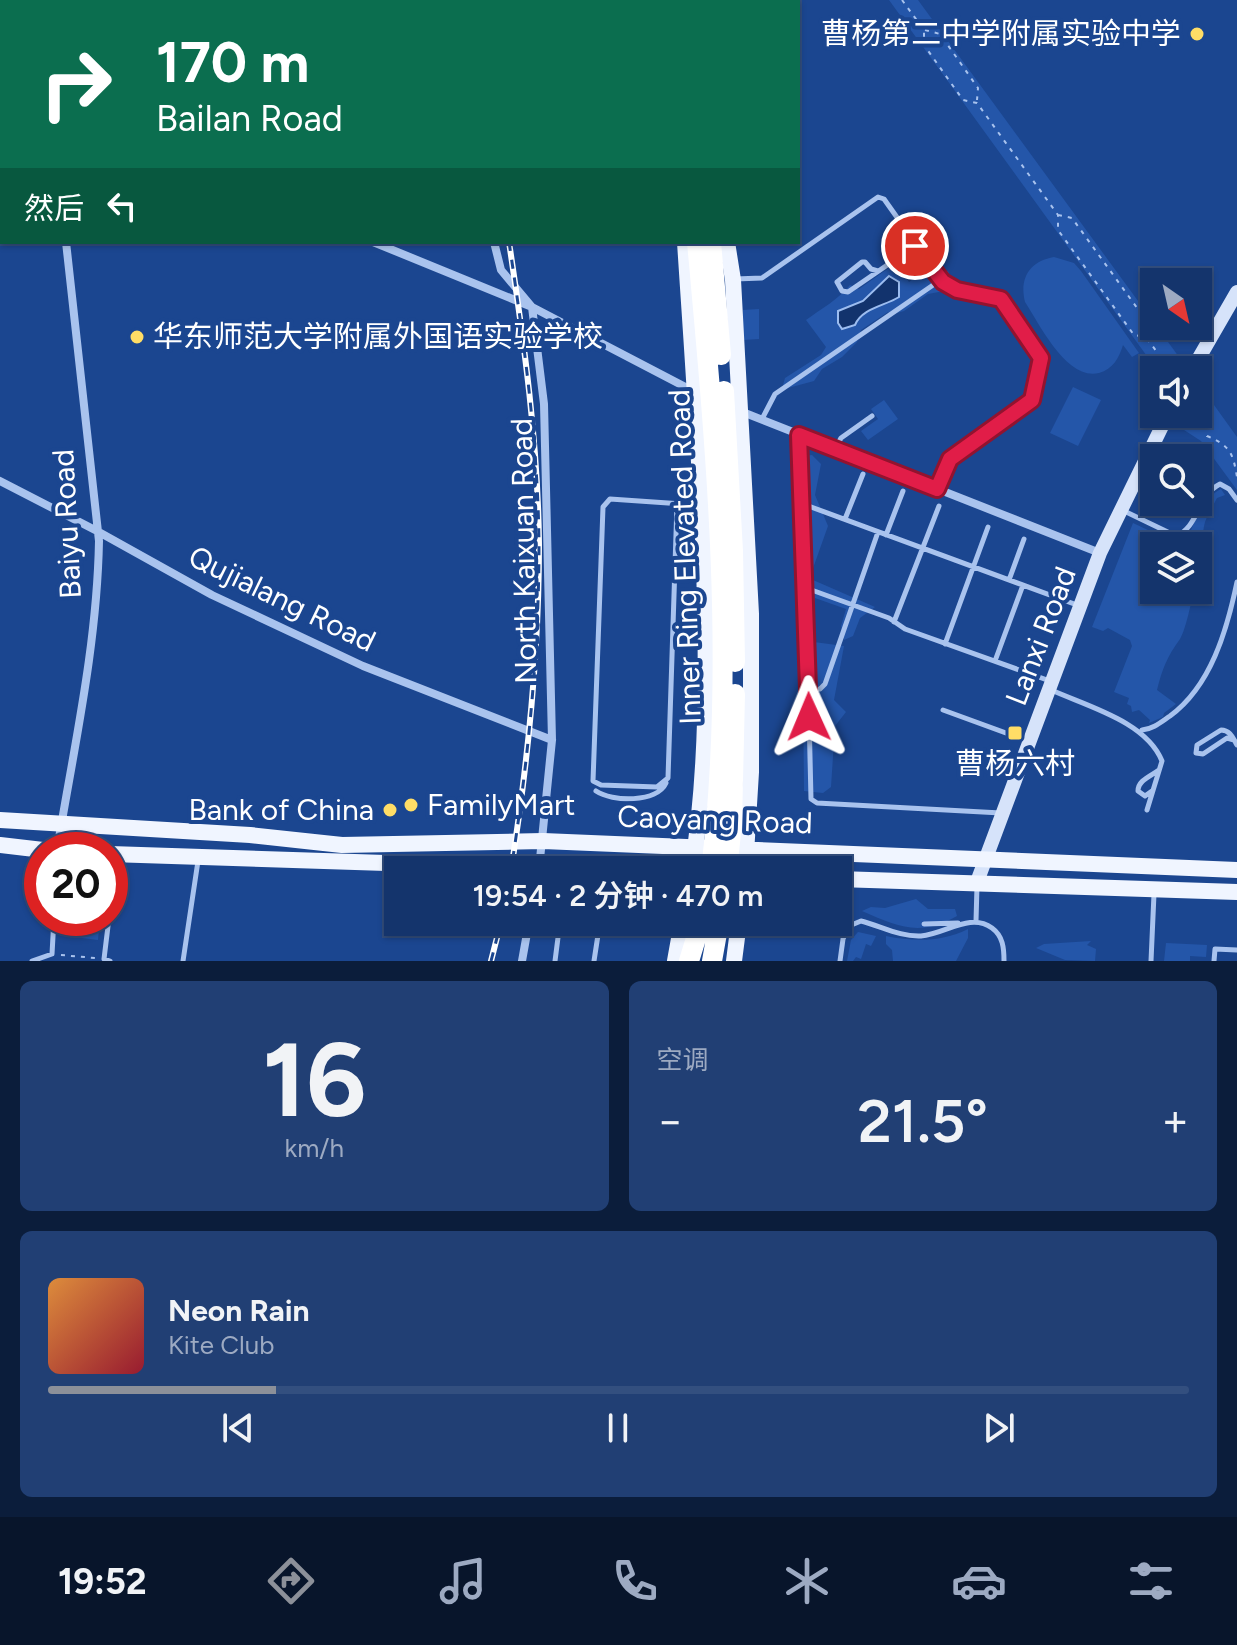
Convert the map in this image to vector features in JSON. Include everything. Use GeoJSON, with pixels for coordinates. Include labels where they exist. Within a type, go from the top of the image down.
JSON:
{"type":"FeatureCollection","features":[{"type":"Feature","properties":{"kind":"highway","name":"Inner Ring Elevated Road"},"geometry":{"type":"LineString","coordinates":[[697,244],[712,411],[722,686],[720,769],[712,856]]}},
{"type":"Feature","properties":{"kind":"highway","name":"Inner Ring Elevated Road"},"geometry":{"type":"LineString","coordinates":[[711,244],[727,418],[733,566],[736,746],[728,856]]}},
{"type":"Feature","properties":{"kind":"highway"},"geometry":{"type":"LineString","coordinates":[[689,961],[697,936]]}},
{"type":"Feature","properties":{"kind":"highway"},"geometry":{"type":"LineString","coordinates":[[696,961],[700,936]]}},
{"type":"Feature","properties":{"kind":"highway"},"geometry":{"type":"LineString","coordinates":[[715,961],[718,936]]}},
{"type":"Feature","properties":{"kind":"main road"},"geometry":{"type":"LineString","coordinates":[[685,244],[702,506],[706,707],[704,774],[694,856]]}},
{"type":"Feature","properties":{"kind":"main road"},"geometry":{"type":"LineString","coordinates":[[727,244],[733,280],[751,628],[751,772],[746,856]]}},
{"type":"Feature","properties":{"kind":"main road","name":"Caoyang Road"},"geometry":{"type":"LineString","coordinates":[[0,820],[250,835],[342,845],[543,841],[1237,870]]}},
{"type":"Feature","properties":{"kind":"main road"},"geometry":{"type":"LineString","coordinates":[[0,845],[24,848]]}},
{"type":"Feature","properties":{"kind":"main road","name":"Caoyang Road"},"geometry":{"type":"LineString","coordinates":[[128,854],[384,863]]}},
{"type":"Feature","properties":{"kind":"main road"},"geometry":{"type":"LineString","coordinates":[[852,879],[1237,892]]}},
{"type":"Feature","properties":{"kind":"main road"},"geometry":{"type":"LineString","coordinates":[[675,961],[679,936]]}},
{"type":"Feature","properties":{"kind":"main road"},"geometry":{"type":"LineString","coordinates":[[734,961],[737,936]]}},
{"type":"Feature","properties":{"kind":"street","name":"Baiyu Road"},"geometry":{"type":"LineString","coordinates":[[60,832],[92,649],[97,598],[97,531],[66,244]]}},
{"type":"Feature","properties":{"kind":"street"},"geometry":{"type":"LineString","coordinates":[[378,244],[532,307],[695,392],[1100,553]]}},
{"type":"Feature","properties":{"kind":"street"},"geometry":{"type":"LineString","coordinates":[[494,244],[501,270],[532,307]]}},
{"type":"Feature","properties":{"kind":"street"},"geometry":{"type":"LineString","coordinates":[[1200,356],[1237,292]]}},
{"type":"Feature","properties":{"kind":"street","name":"North Kaixuan Road"},"geometry":{"type":"LineString","coordinates":[[532,307],[544,404],[552,740],[541,856]]}},
{"type":"Feature","properties":{"kind":"street","name":"Lanxi Road"},"geometry":{"type":"LineString","coordinates":[[977,882],[1100,553],[1161,428]]}},
{"type":"Feature","properties":{"kind":"street","name":"Qujialang Road"},"geometry":{"type":"LineString","coordinates":[[0,481],[212,595],[363,666],[552,740]]}},
{"type":"Feature","properties":{"kind":"street"},"geometry":{"type":"LineString","coordinates":[[522,961],[526,936]]}},
{"type":"Feature","properties":{"kind":"lane"},"geometry":{"type":"LineString","coordinates":[[733,280],[762,278],[878,197],[884,199],[939,280],[957,290],[1001,299],[1041,358],[1032,400],[950,459],[937,489]]}},
{"type":"Feature","properties":{"kind":"lane"},"geometry":{"type":"LineString","coordinates":[[878,271],[862,262],[837,282],[842,291],[848,292],[915,246]]}},
{"type":"Feature","properties":{"kind":"lane"},"geometry":{"type":"LineString","coordinates":[[762,420],[775,394],[939,280]]}},
{"type":"Feature","properties":{"kind":"lane"},"geometry":{"type":"LineString","coordinates":[[835,449],[841,438],[872,416]]}},
{"type":"Feature","properties":{"kind":"lane"},"geometry":{"type":"LineString","coordinates":[[799,435],[811,799],[817,803],[1001,813]]}},
{"type":"Feature","properties":{"kind":"lane"},"geometry":{"type":"LineString","coordinates":[[845,519],[863,474]]}},
{"type":"Feature","properties":{"kind":"lane"},"geometry":{"type":"LineString","coordinates":[[1186,531],[1213,488],[1220,484],[1225,486],[1237,500]]}},
{"type":"Feature","properties":{"kind":"lane"},"geometry":{"type":"LineString","coordinates":[[886,535],[903,491]]}},
{"type":"Feature","properties":{"kind":"lane"},"geometry":{"type":"LineString","coordinates":[[668,778],[657,787],[601,785],[593,781],[603,507],[610,499],[702,506]]}},
{"type":"Feature","properties":{"kind":"lane"},"geometry":{"type":"LineString","coordinates":[[596,791],[606,797],[649,798],[663,789],[668,778],[677,504]]}},
{"type":"Feature","properties":{"kind":"lane"},"geometry":{"type":"LineString","coordinates":[[803,504],[1080,606]]}},
{"type":"Feature","properties":{"kind":"lane"},"geometry":{"type":"LineString","coordinates":[[894,622],[939,506]]}},
{"type":"Feature","properties":{"kind":"lane"},"geometry":{"type":"LineString","coordinates":[[1121,510],[1166,532]]}},
{"type":"Feature","properties":{"kind":"lane"},"geometry":{"type":"LineString","coordinates":[[945,644],[988,527]]}},
{"type":"Feature","properties":{"kind":"lane"},"geometry":{"type":"LineString","coordinates":[[809,690],[820,689],[825,684],[878,532]]}},
{"type":"Feature","properties":{"kind":"lane"},"geometry":{"type":"LineString","coordinates":[[1009,580],[1024,539]]}},
{"type":"Feature","properties":{"kind":"lane"},"geometry":{"type":"LineString","coordinates":[[806,588],[905,629],[995,661],[1144,731],[1189,700],[1204,679],[1225,625],[1237,582]]}},
{"type":"Feature","properties":{"kind":"lane"},"geometry":{"type":"LineString","coordinates":[[995,661],[1023,585]]}},
{"type":"Feature","properties":{"kind":"lane"},"geometry":{"type":"LineString","coordinates":[[943,710],[1028,741]]}},
{"type":"Feature","properties":{"kind":"lane"},"geometry":{"type":"LineString","coordinates":[[1152,744],[1150,736],[1155,726]]}},
{"type":"Feature","properties":{"kind":"lane"},"geometry":{"type":"LineString","coordinates":[[1137,729],[1160,755],[1162,766],[1147,810]]}},
{"type":"Feature","properties":{"kind":"lane"},"geometry":{"type":"LineString","coordinates":[[1221,730],[1229,732],[1235,742],[1227,738],[1203,754],[1196,753],[1197,745],[1221,730]]}},
{"type":"Feature","properties":{"kind":"lane"},"geometry":{"type":"LineString","coordinates":[[1155,788],[1148,795],[1138,791],[1140,783],[1162,766]]}},
{"type":"Feature","properties":{"kind":"lane"},"geometry":{"type":"LineString","coordinates":[[183,961],[198,856]]}},
{"type":"Feature","properties":{"kind":"lane"},"geometry":{"type":"LineString","coordinates":[[976,921],[977,882]]}},
{"type":"Feature","properties":{"kind":"lane"},"geometry":{"type":"LineString","coordinates":[[1151,961],[1154,889]]}},
{"type":"Feature","properties":{"kind":"lane"},"geometry":{"type":"LineString","coordinates":[[840,961],[843,939],[849,926],[861,921],[912,936],[945,932],[963,923]]}},
{"type":"Feature","properties":{"kind":"lane"},"geometry":{"type":"LineString","coordinates":[[924,924],[976,921],[997,931],[1002,939],[1004,961]]}},
{"type":"Feature","properties":{"kind":"lane"},"geometry":{"type":"LineString","coordinates":[[32,961],[52,954],[53,936]]}},
{"type":"Feature","properties":{"kind":"lane"},"geometry":{"type":"LineString","coordinates":[[107,960],[108,936]]}},
{"type":"Feature","properties":{"kind":"lane"},"geometry":{"type":"LineString","coordinates":[[555,961],[558,936]]}},
{"type":"Feature","properties":{"kind":"lane"},"geometry":{"type":"LineString","coordinates":[[594,961],[598,936]]}},
{"type":"Feature","properties":{"kind":"lane"},"geometry":{"type":"LineString","coordinates":[[1214,961],[1215,949],[1237,950]]}},
{"type":"Feature","properties":{"kind":"path"},"geometry":{"type":"LineString","coordinates":[[902,0],[924,30],[924,45],[963,100],[977,103]]}},
{"type":"Feature","properties":{"kind":"path"},"geometry":{"type":"LineString","coordinates":[[924,30],[940,34],[978,88],[977,103],[1058,215],[1058,230],[1134,335],[1140,336]]}},
{"type":"Feature","properties":{"kind":"path"},"geometry":{"type":"LineString","coordinates":[[1058,215],[1072,218],[1140,312]]}},
{"type":"Feature","properties":{"kind":"path"},"geometry":{"type":"LineString","coordinates":[[1206,428],[1207,436],[1223,442],[1236,461],[1237,477]]}},
{"type":"Feature","properties":{"kind":"path"},"geometry":{"type":"LineString","coordinates":[[52,954],[107,960]]}},
{"type":"Feature","properties":{"kind":"shaded area"},"geometry":{"type":"Polygon","coordinates":[[[889,0],[918,0],[1140,304],[1140,340],[1167,340],[1178,356],[1147,356],[889,0]]]}},
{"type":"Feature","properties":{"kind":"shaded area"},"geometry":{"type":"Polygon","coordinates":[[[1054,257],[1074,263],[1139,353],[1132,357],[1123,345],[1112,366],[1099,373],[1076,369],[1065,360],[1025,302],[1024,293],[1028,272],[1038,262],[1054,257]]]}},
{"type":"Feature","properties":{"kind":"shaded area"},"geometry":{"type":"Polygon","coordinates":[[[896,263],[909,282],[927,269],[932,275],[948,271],[955,289],[928,294],[904,311],[890,315],[888,312],[861,330],[857,342],[842,357],[822,369],[814,381],[788,388],[783,385],[785,378],[821,355],[826,347],[806,320],[850,285],[859,289],[896,263]]]}},
{"type":"Feature","properties":{"kind":"shaded area"},"geometry":{"type":"Polygon","coordinates":[[[889,276],[899,282],[899,297],[868,311],[855,325],[842,329],[838,323],[838,311],[863,301],[889,276]]]}},
{"type":"Feature","properties":{"kind":"shaded area"},"geometry":{"type":"Polygon","coordinates":[[[759,309],[759,339],[743,340],[743,310],[759,309]]]}},
{"type":"Feature","properties":{"kind":"shaded area"},"geometry":{"type":"Polygon","coordinates":[[[1073,387],[1101,400],[1078,446],[1050,433],[1073,387]]]}},
{"type":"Feature","properties":{"kind":"shaded area"},"geometry":{"type":"Polygon","coordinates":[[[884,400],[898,419],[868,440],[861,431],[878,419],[871,409],[884,400]]]}},
{"type":"Feature","properties":{"kind":"shaded area"},"geometry":{"type":"Polygon","coordinates":[[[1212,402],[1237,437],[1237,490],[1212,456],[1212,444],[1181,428],[1212,428],[1212,402]]]}},
{"type":"Feature","properties":{"kind":"shaded area"},"geometry":{"type":"Polygon","coordinates":[[[812,455],[821,464],[815,495],[828,526],[812,571],[813,580],[875,607],[860,618],[853,636],[844,640],[841,626],[846,609],[815,598],[812,617],[814,642],[844,646],[834,700],[846,712],[835,726],[831,787],[823,793],[804,791],[802,580],[794,478],[796,457],[812,455]]]}},
{"type":"Feature","properties":{"kind":"shaded area"},"geometry":{"type":"Polygon","coordinates":[[[1221,489],[1225,495],[1217,498],[1212,508],[1212,496],[1221,489]]]}},
{"type":"Feature","properties":{"kind":"shaded area"},"geometry":{"type":"Polygon","coordinates":[[[1197,516],[1208,516],[1204,532],[1190,532],[1197,516]]]}},
{"type":"Feature","properties":{"kind":"shaded area"},"geometry":{"type":"Polygon","coordinates":[[[1133,523],[1152,532],[1140,532],[1140,604],[1190,604],[1184,629],[1166,663],[1157,690],[1176,704],[1163,717],[1149,723],[1150,720],[1139,710],[1132,712],[1127,704],[1129,698],[1114,692],[1132,646],[1130,640],[1108,628],[1103,631],[1092,627],[1133,523]]]}},
{"type":"Feature","properties":{"kind":"shaded area"},"geometry":{"type":"Polygon","coordinates":[[[916,899],[928,909],[955,909],[957,916],[920,928],[898,925],[862,911],[871,907],[885,908],[916,899]]]}},
{"type":"Feature","properties":{"kind":"shaded area"},"geometry":{"type":"Polygon","coordinates":[[[968,929],[968,938],[956,961],[893,961],[892,950],[886,944],[886,936],[928,940],[968,929]]]}},
{"type":"Feature","properties":{"kind":"shaded area"},"geometry":{"type":"Polygon","coordinates":[[[858,932],[876,936],[871,946],[866,944],[861,959],[856,957],[853,961],[847,961],[851,940],[858,932]]]}},
{"type":"Feature","properties":{"kind":"shaded area"},"geometry":{"type":"Polygon","coordinates":[[[66,936],[98,936],[98,940],[66,936]]]}},
{"type":"Feature","properties":{"kind":"shaded area"},"geometry":{"type":"Polygon","coordinates":[[[1091,941],[1087,945],[1096,949],[1095,961],[1065,960],[1036,948],[1044,944],[1091,941]]]}},
{"type":"Feature","properties":{"kind":"shaded area"},"geometry":{"type":"Polygon","coordinates":[[[1166,943],[1207,945],[1206,957],[1190,956],[1190,961],[1164,961],[1166,943]]]}},
{"type":"Feature","properties":{"kind":"railway"},"geometry":{"type":"LineString","coordinates":[[509,244],[533,430],[539,544],[531,707],[513,856]]}},
{"type":"Feature","properties":{"kind":"railway"},"geometry":{"type":"LineString","coordinates":[[491,961],[497,936]]}},
{"type":"Feature","properties":{"kind":"place","name":"曹杨第二中学附属实验中学"},"geometry":{"type":"Point","coordinates":[1197,34]}},
{"type":"Feature","properties":{"kind":"place","name":"华东师范大学附属外国语实验学校"},"geometry":{"type":"Point","coordinates":[137,337]}},
{"type":"Feature","properties":{"kind":"place","name":"曹杨六村"},"geometry":{"type":"Point","coordinates":[1015,733]}},
{"type":"Feature","properties":{"kind":"place","name":"FamilyMart"},"geometry":{"type":"Point","coordinates":[411,805]}},
{"type":"Feature","properties":{"kind":"place","name":"Bank of China"},"geometry":{"type":"Point","coordinates":[390,810]}},
{"type":"Feature","properties":{"kind":"route"},"geometry":{"type":"LineString","coordinates":[[809,717],[799,435],[937,489],[950,459],[1024,407],[1035,395],[1041,358],[1001,299],[957,290],[943,282],[915,246]]}}]}
